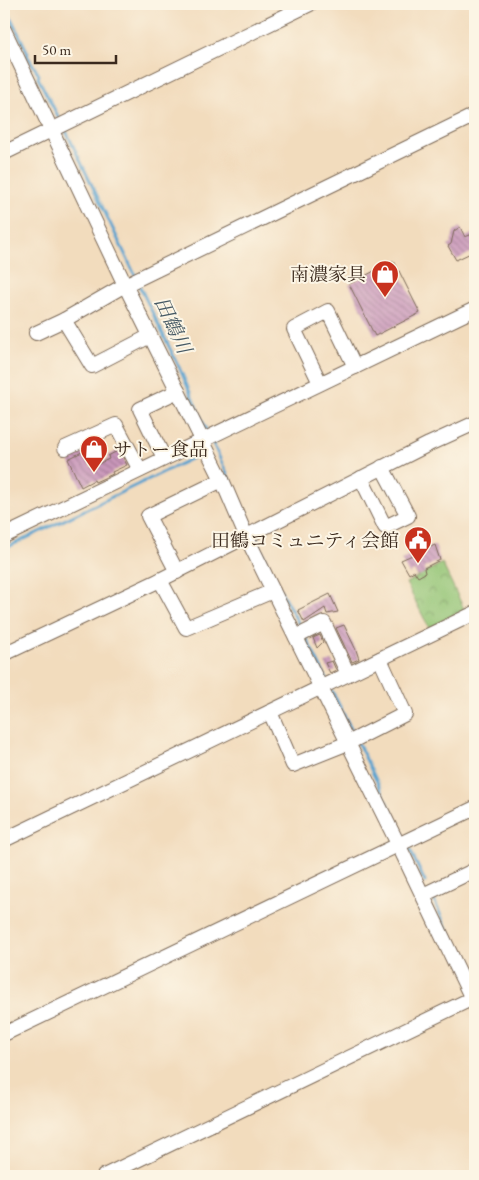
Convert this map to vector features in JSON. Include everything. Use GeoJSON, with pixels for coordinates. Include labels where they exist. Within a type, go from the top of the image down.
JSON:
{"type":"FeatureCollection","features":[{"type":"Feature","properties":{"kind":"street"},"geometry":{"type":"LineString","coordinates":[[4,153],[310,4]]}},
{"type":"Feature","properties":{"kind":"street"},"geometry":{"type":"LineString","coordinates":[[4,30],[58,127],[132,282],[150,336],[178,391],[206,439],[211,459],[246,536],[474,1000],[104,1176]]}},
{"type":"Feature","properties":{"kind":"street"},"geometry":{"type":"LineString","coordinates":[[36,333],[64,320],[132,282],[475,115]]}},
{"type":"Feature","properties":{"kind":"street"},"geometry":{"type":"LineString","coordinates":[[4,536],[475,309]]}},
{"type":"Feature","properties":{"kind":"street"},"geometry":{"type":"LineString","coordinates":[[320,383],[294,329],[328,311],[356,366]]}},
{"type":"Feature","properties":{"kind":"street"},"geometry":{"type":"LineString","coordinates":[[64,320],[92,366],[150,336]]}},
{"type":"Feature","properties":{"kind":"street"},"geometry":{"type":"LineString","coordinates":[[164,458],[140,408],[178,391]]}},
{"type":"Feature","properties":{"kind":"street"},"geometry":{"type":"LineString","coordinates":[[4,654],[177,572],[475,422]]}},
{"type":"Feature","properties":{"kind":"street"},"geometry":{"type":"LineString","coordinates":[[65,448],[116,425],[140,470]]}},
{"type":"Feature","properties":{"kind":"street"},"geometry":{"type":"LineString","coordinates":[[361,478],[385,527],[408,516],[382,468]]}},
{"type":"Feature","properties":{"kind":"street"},"geometry":{"type":"LineString","coordinates":[[177,572],[148,516],[222,480]]}},
{"type":"Feature","properties":{"kind":"street"},"geometry":{"type":"LineString","coordinates":[[160,580],[186,628],[273,591]]}},
{"type":"Feature","properties":{"kind":"street"},"geometry":{"type":"LineString","coordinates":[[4,840],[475,613]]}},
{"type":"Feature","properties":{"kind":"street"},"geometry":{"type":"LineString","coordinates":[[296,637],[324,623],[348,674]]}},
{"type":"Feature","properties":{"kind":"street"},"geometry":{"type":"LineString","coordinates":[[270,712],[293,765],[348,743],[405,714],[380,659]]}},
{"type":"Feature","properties":{"kind":"street"},"geometry":{"type":"LineString","coordinates":[[4,1034],[475,808]]}},
{"type":"Feature","properties":{"kind":"street"},"geometry":{"type":"LineString","coordinates":[[423,895],[475,870]]}},
{"type":"Feature","properties":{"kind":"green space"},"geometry":{"type":"Polygon","coordinates":[[[442,563],[466,613],[429,628],[406,583],[442,563]]]}},
{"type":"Feature","properties":{"kind":"building"},"geometry":{"type":"Polygon","coordinates":[[[460,227],[465,237],[475,233],[475,251],[456,260],[448,246],[451,244],[454,231],[460,227]]]}},
{"type":"Feature","properties":{"kind":"building","name":"南濃家具"},"geometry":{"type":"Polygon","coordinates":[[[394,261],[420,313],[375,336],[349,284],[394,261]]]}},
{"type":"Feature","properties":{"kind":"building","name":"サトー食品"},"geometry":{"type":"Polygon","coordinates":[[[119,450],[127,465],[112,472],[113,474],[95,482],[94,480],[81,487],[68,459],[84,451],[91,467],[109,459],[108,456],[119,450]]]}},
{"type":"Feature","properties":{"kind":"building","name":"田鶴コミュニティ会館"},"geometry":{"type":"Polygon","coordinates":[[[435,545],[440,560],[424,568],[425,573],[418,577],[414,571],[409,574],[401,560],[435,545]]]}},
{"type":"Feature","properties":{"kind":"building"},"geometry":{"type":"Polygon","coordinates":[[[330,594],[338,612],[327,614],[325,608],[304,622],[298,610],[330,594]]]}},
{"type":"Feature","properties":{"kind":"building"},"geometry":{"type":"Polygon","coordinates":[[[344,625],[359,659],[352,662],[336,628],[344,625]]]}},
{"type":"Feature","properties":{"kind":"building"},"geometry":{"type":"Polygon","coordinates":[[[320,635],[323,642],[317,648],[313,638],[320,635]]]}},
{"type":"Feature","properties":{"kind":"building"},"geometry":{"type":"Polygon","coordinates":[[[332,661],[336,670],[330,673],[325,663],[332,661]]]}},
{"type":"Feature","properties":{"kind":"waterway","name":"田鶴川"},"geometry":{"type":"LineString","coordinates":[[4,4],[28,53],[27,55],[39,75],[38,78],[61,122]]}},
{"type":"Feature","properties":{"kind":"waterway","name":"田鶴川"},"geometry":{"type":"LineString","coordinates":[[64,127],[135,275]]}},
{"type":"Feature","properties":{"kind":"waterway","name":"田鶴川"},"geometry":{"type":"LineString","coordinates":[[138,283],[179,367],[208,434]]}},
{"type":"Feature","properties":{"kind":"waterway"},"geometry":{"type":"LineString","coordinates":[[211,439],[252,529]]}},
{"type":"Feature","properties":{"kind":"waterway","name":"田鶴川"},"geometry":{"type":"LineString","coordinates":[[4,549],[203,453]]}},
{"type":"Feature","properties":{"kind":"waterway"},"geometry":{"type":"LineString","coordinates":[[256,536],[267,564]]}},
{"type":"Feature","properties":{"kind":"waterway"},"geometry":{"type":"LineString","coordinates":[[279,588],[299,624]]}},
{"type":"Feature","properties":{"kind":"waterway"},"geometry":{"type":"LineString","coordinates":[[305,636],[326,678]]}},
{"type":"Feature","properties":{"kind":"waterway"},"geometry":{"type":"LineString","coordinates":[[332,691],[353,733]]}},
{"type":"Feature","properties":{"kind":"waterway"},"geometry":{"type":"LineString","coordinates":[[357,741],[403,835]]}},
{"type":"Feature","properties":{"kind":"waterway"},"geometry":{"type":"LineString","coordinates":[[409,848],[425,882]]}},
{"type":"Feature","properties":{"kind":"waterway"},"geometry":{"type":"LineString","coordinates":[[433,898],[465,969]]}},
{"type":"Feature","properties":{"kind":"place","name":"南濃家具"},"geometry":{"type":"Point","coordinates":[385,298]}},
{"type":"Feature","properties":{"kind":"place","name":"サトー食品"},"geometry":{"type":"Point","coordinates":[94,473]}},
{"type":"Feature","properties":{"kind":"place","name":"田鶴コミュニティ会館"},"geometry":{"type":"Point","coordinates":[418,564]}}]}
